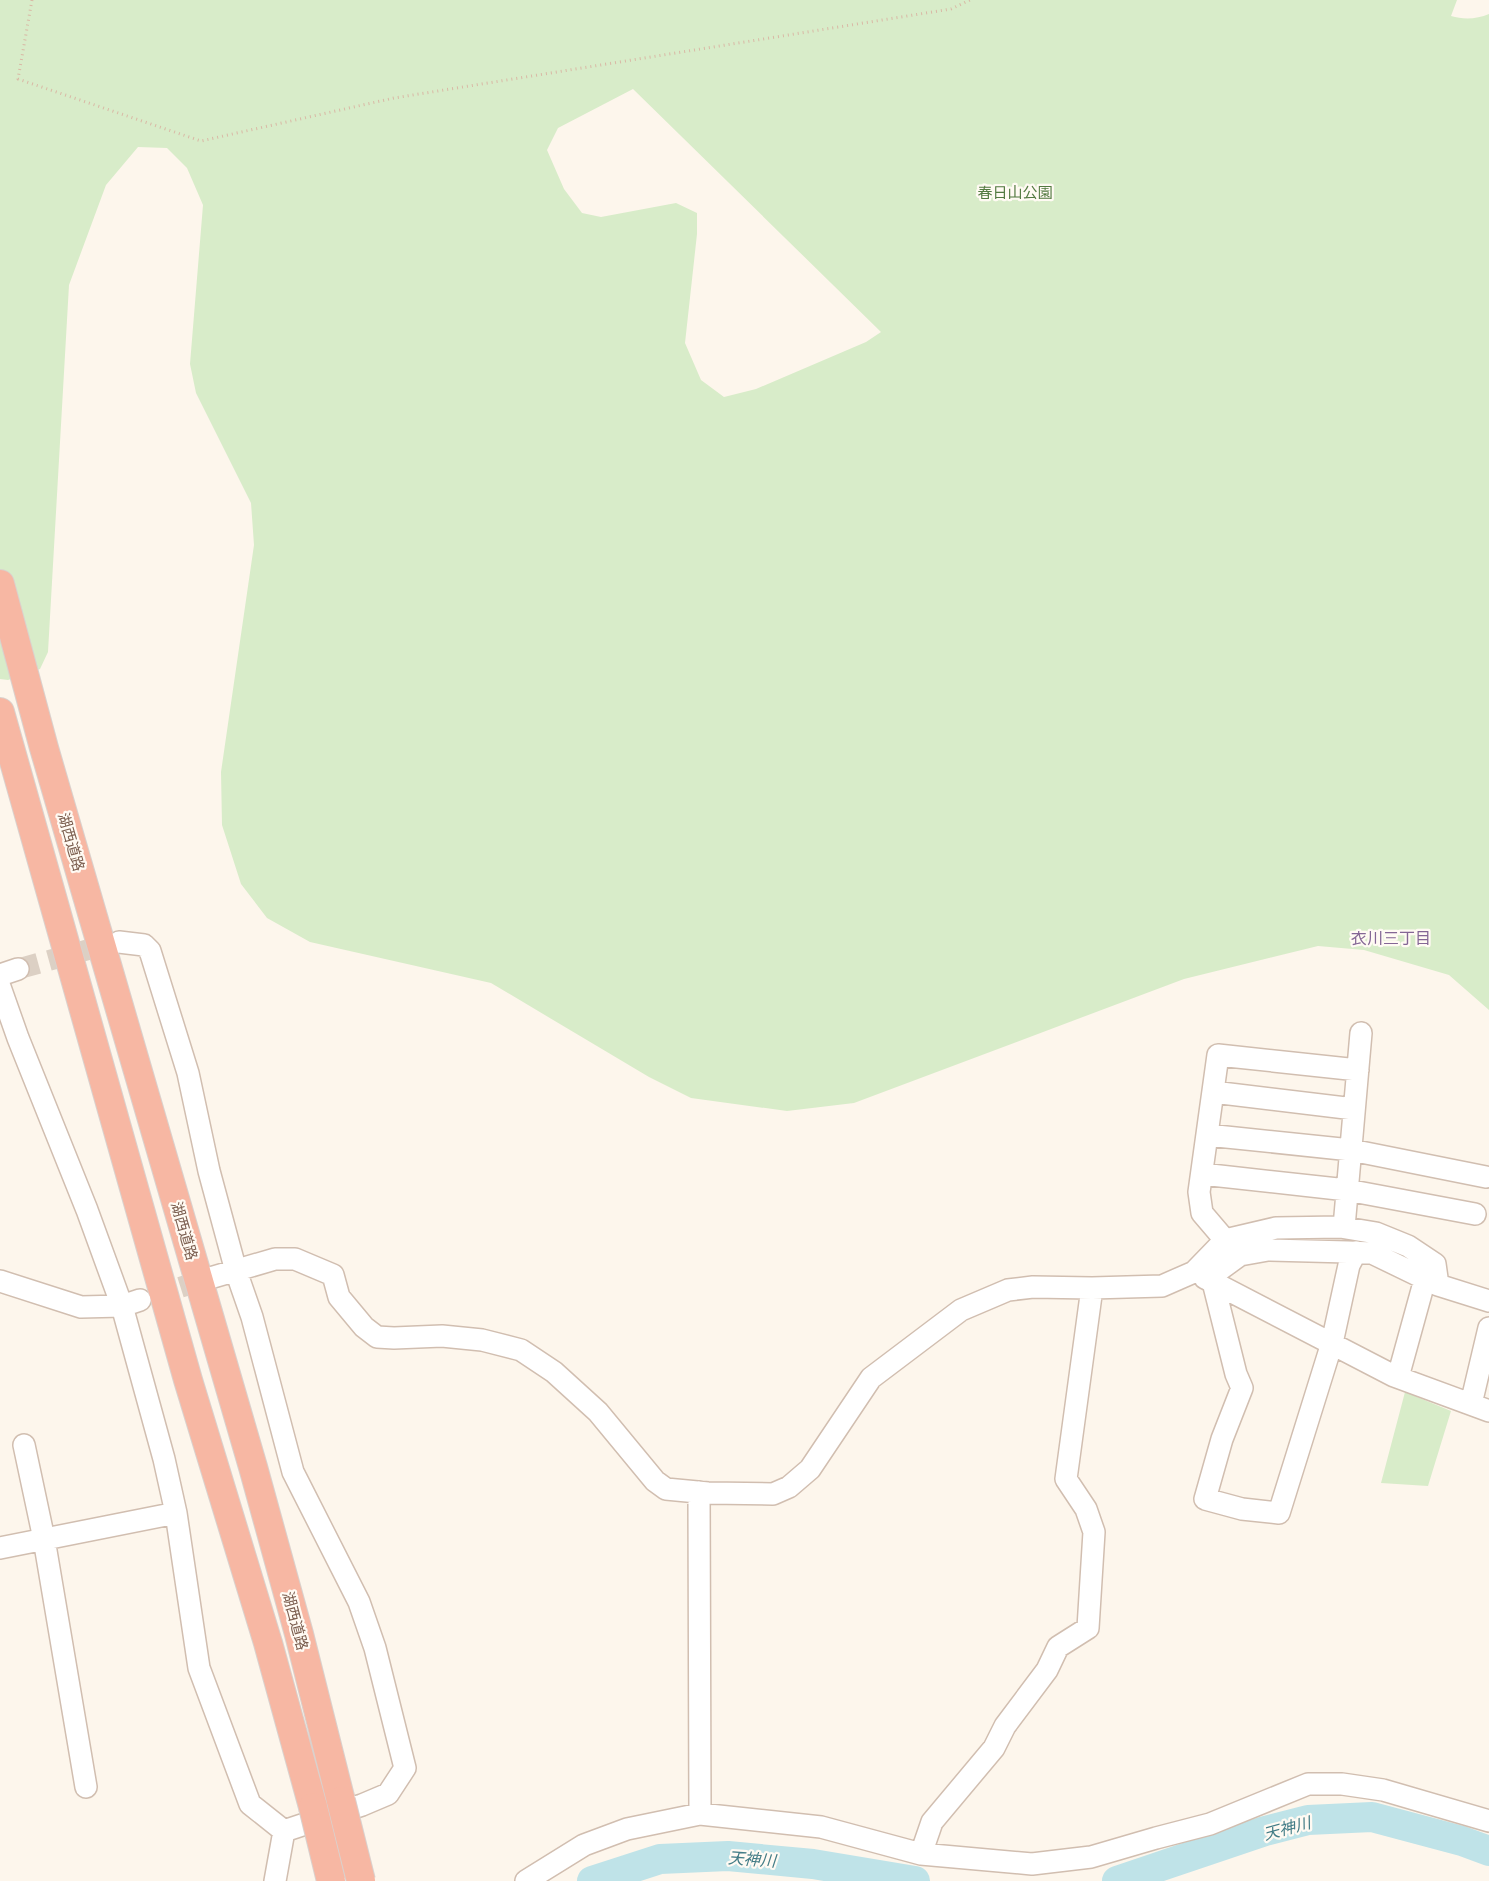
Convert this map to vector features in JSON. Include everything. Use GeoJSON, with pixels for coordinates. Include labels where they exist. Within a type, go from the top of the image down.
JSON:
{"type":"FeatureCollection","features":[{"type":"Feature","properties":{"kind":"highway","name":"湖西道路"},"geometry":{"type":"LineString","coordinates":[[0,584],[44,748],[256,1476],[299,1634],[361,1881]]}},
{"type":"Feature","properties":{"kind":"highway"},"geometry":{"type":"LineString","coordinates":[[0,712],[188,1380],[268,1643],[313,1807],[331,1881]]}},
{"type":"Feature","properties":{"kind":"street"},"geometry":{"type":"LineString","coordinates":[[118,942],[144,945],[150,951],[188,1073],[209,1171],[236,1271],[252,1317],[293,1472],[359,1602],[375,1648],[405,1768],[388,1794],[362,1805],[284,1831]]}},
{"type":"Feature","properties":{"kind":"street"},"geometry":{"type":"LineString","coordinates":[[0,987],[18,1038],[87,1210],[131,1303],[176,1513],[199,1668],[250,1804],[284,1831]]}},
{"type":"Feature","properties":{"kind":"street"},"geometry":{"type":"LineString","coordinates":[[1344,1228],[1361,1033]]}},
{"type":"Feature","properties":{"kind":"street"},"geometry":{"type":"LineString","coordinates":[[1225,1240],[1202,1213],[1200,1192],[1218,1055],[1358,1070]]}},
{"type":"Feature","properties":{"kind":"street"},"geometry":{"type":"LineString","coordinates":[[1213,1092],[1354,1109]]}},
{"type":"Feature","properties":{"kind":"street"},"geometry":{"type":"LineString","coordinates":[[1207,1135],[1351,1150],[1486,1177]]}},
{"type":"Feature","properties":{"kind":"street"},"geometry":{"type":"LineString","coordinates":[[1202,1174],[1347,1190],[1475,1214]]}},
{"type":"Feature","properties":{"kind":"street"},"geometry":{"type":"LineString","coordinates":[[1356,1252],[1349,1265],[1332,1343],[1279,1513],[1242,1509],[1204,1499],[1222,1439],[1242,1388],[1205,1278],[1225,1240],[1276,1228],[1344,1228],[1376,1234],[1408,1246],[1435,1264],[1432,1282],[1398,1377]]}},
{"type":"Feature","properties":{"kind":"street"},"geometry":{"type":"LineString","coordinates":[[210,1278],[275,1259],[295,1259],[333,1275],[339,1297],[364,1327],[377,1337],[442,1336],[474,1339],[521,1350],[554,1372],[598,1412],[655,1481],[666,1489],[773,1494],[789,1487],[810,1469],[871,1378],[961,1310],[1008,1290],[1034,1287],[1162,1286],[1205,1278],[1240,1255],[1268,1250],[1356,1252],[1372,1253],[1432,1282],[1489,1301]]}},
{"type":"Feature","properties":{"kind":"street"},"geometry":{"type":"LineString","coordinates":[[1205,1278],[1398,1377],[1480,1408],[1489,1328]]}},
{"type":"Feature","properties":{"kind":"street"},"geometry":{"type":"LineString","coordinates":[[0,1281],[81,1307],[131,1303]]}},
{"type":"Feature","properties":{"kind":"street"},"geometry":{"type":"LineString","coordinates":[[921,1854],[932,1822],[994,1748],[1005,1726],[1047,1670],[1058,1647],[1088,1628],[1094,1532],[1086,1509],[1066,1478],[1092,1288]]}},
{"type":"Feature","properties":{"kind":"street"},"geometry":{"type":"LineString","coordinates":[[24,1445],[44,1539],[86,1787]]}},
{"type":"Feature","properties":{"kind":"street"},"geometry":{"type":"LineString","coordinates":[[699,1492],[700,1814]]}},
{"type":"Feature","properties":{"kind":"street"},"geometry":{"type":"LineString","coordinates":[[0,1548],[176,1513]]}},
{"type":"Feature","properties":{"kind":"street"},"geometry":{"type":"LineString","coordinates":[[526,1881],[584,1845],[627,1829],[700,1814],[821,1828],[921,1854],[1032,1864],[1091,1857],[1210,1824],[1308,1784],[1342,1784],[1383,1790],[1489,1821]]}},
{"type":"Feature","properties":{"kind":"street"},"geometry":{"type":"LineString","coordinates":[[274,1881],[284,1831]]}},
{"type":"Feature","properties":{"kind":"path"},"geometry":{"type":"LineString","coordinates":[[32,0],[18,79],[201,141],[394,98],[951,9],[970,0]]}},
{"type":"Feature","properties":{"kind":"green space","name":"春日山公園"},"geometry":{"type":"Polygon","coordinates":[[[0,0],[1457,0],[1451,16],[1470,18],[1489,14],[1489,1010],[1449,975],[1364,950],[1318,946],[1184,979],[854,1103],[787,1111],[691,1098],[649,1077],[491,983],[310,942],[267,918],[241,884],[222,825],[221,772],[254,545],[251,503],[196,393],[190,364],[203,205],[187,168],[167,148],[138,147],[106,185],[69,285],[48,652],[40,669],[8,680],[0,679],[0,0]],[[633,89],[558,128],[547,150],[564,189],[582,213],[601,217],[676,203],[697,213],[697,234],[685,343],[701,380],[724,397],[756,389],[866,342],[881,332],[633,89]]]}},
{"type":"Feature","properties":{"kind":"green space"},"geometry":{"type":"Polygon","coordinates":[[[1405,1392],[1451,1411],[1428,1486],[1381,1483],[1405,1392]]]}},
{"type":"Feature","properties":{"kind":"waterway","name":"天神川"},"geometry":{"type":"LineString","coordinates":[[1117,1881],[1265,1831],[1308,1820],[1372,1817],[1462,1841],[1489,1851]]}},
{"type":"Feature","properties":{"kind":"waterway","name":"天神川"},"geometry":{"type":"LineString","coordinates":[[592,1881],[660,1859],[728,1856],[813,1864],[915,1881]]}},
{"type":"Feature","properties":{"kind":"tunnel"},"geometry":{"type":"LineString","coordinates":[[18,969],[116,942]]}},
{"type":"Feature","properties":{"kind":"tunnel"},"geometry":{"type":"LineString","coordinates":[[150,1297],[210,1278]]}},
{"type":"Feature","properties":{"kind":"district","name":"衣川三丁目"},"geometry":{"type":"Point","coordinates":[1391,938]}}]}
